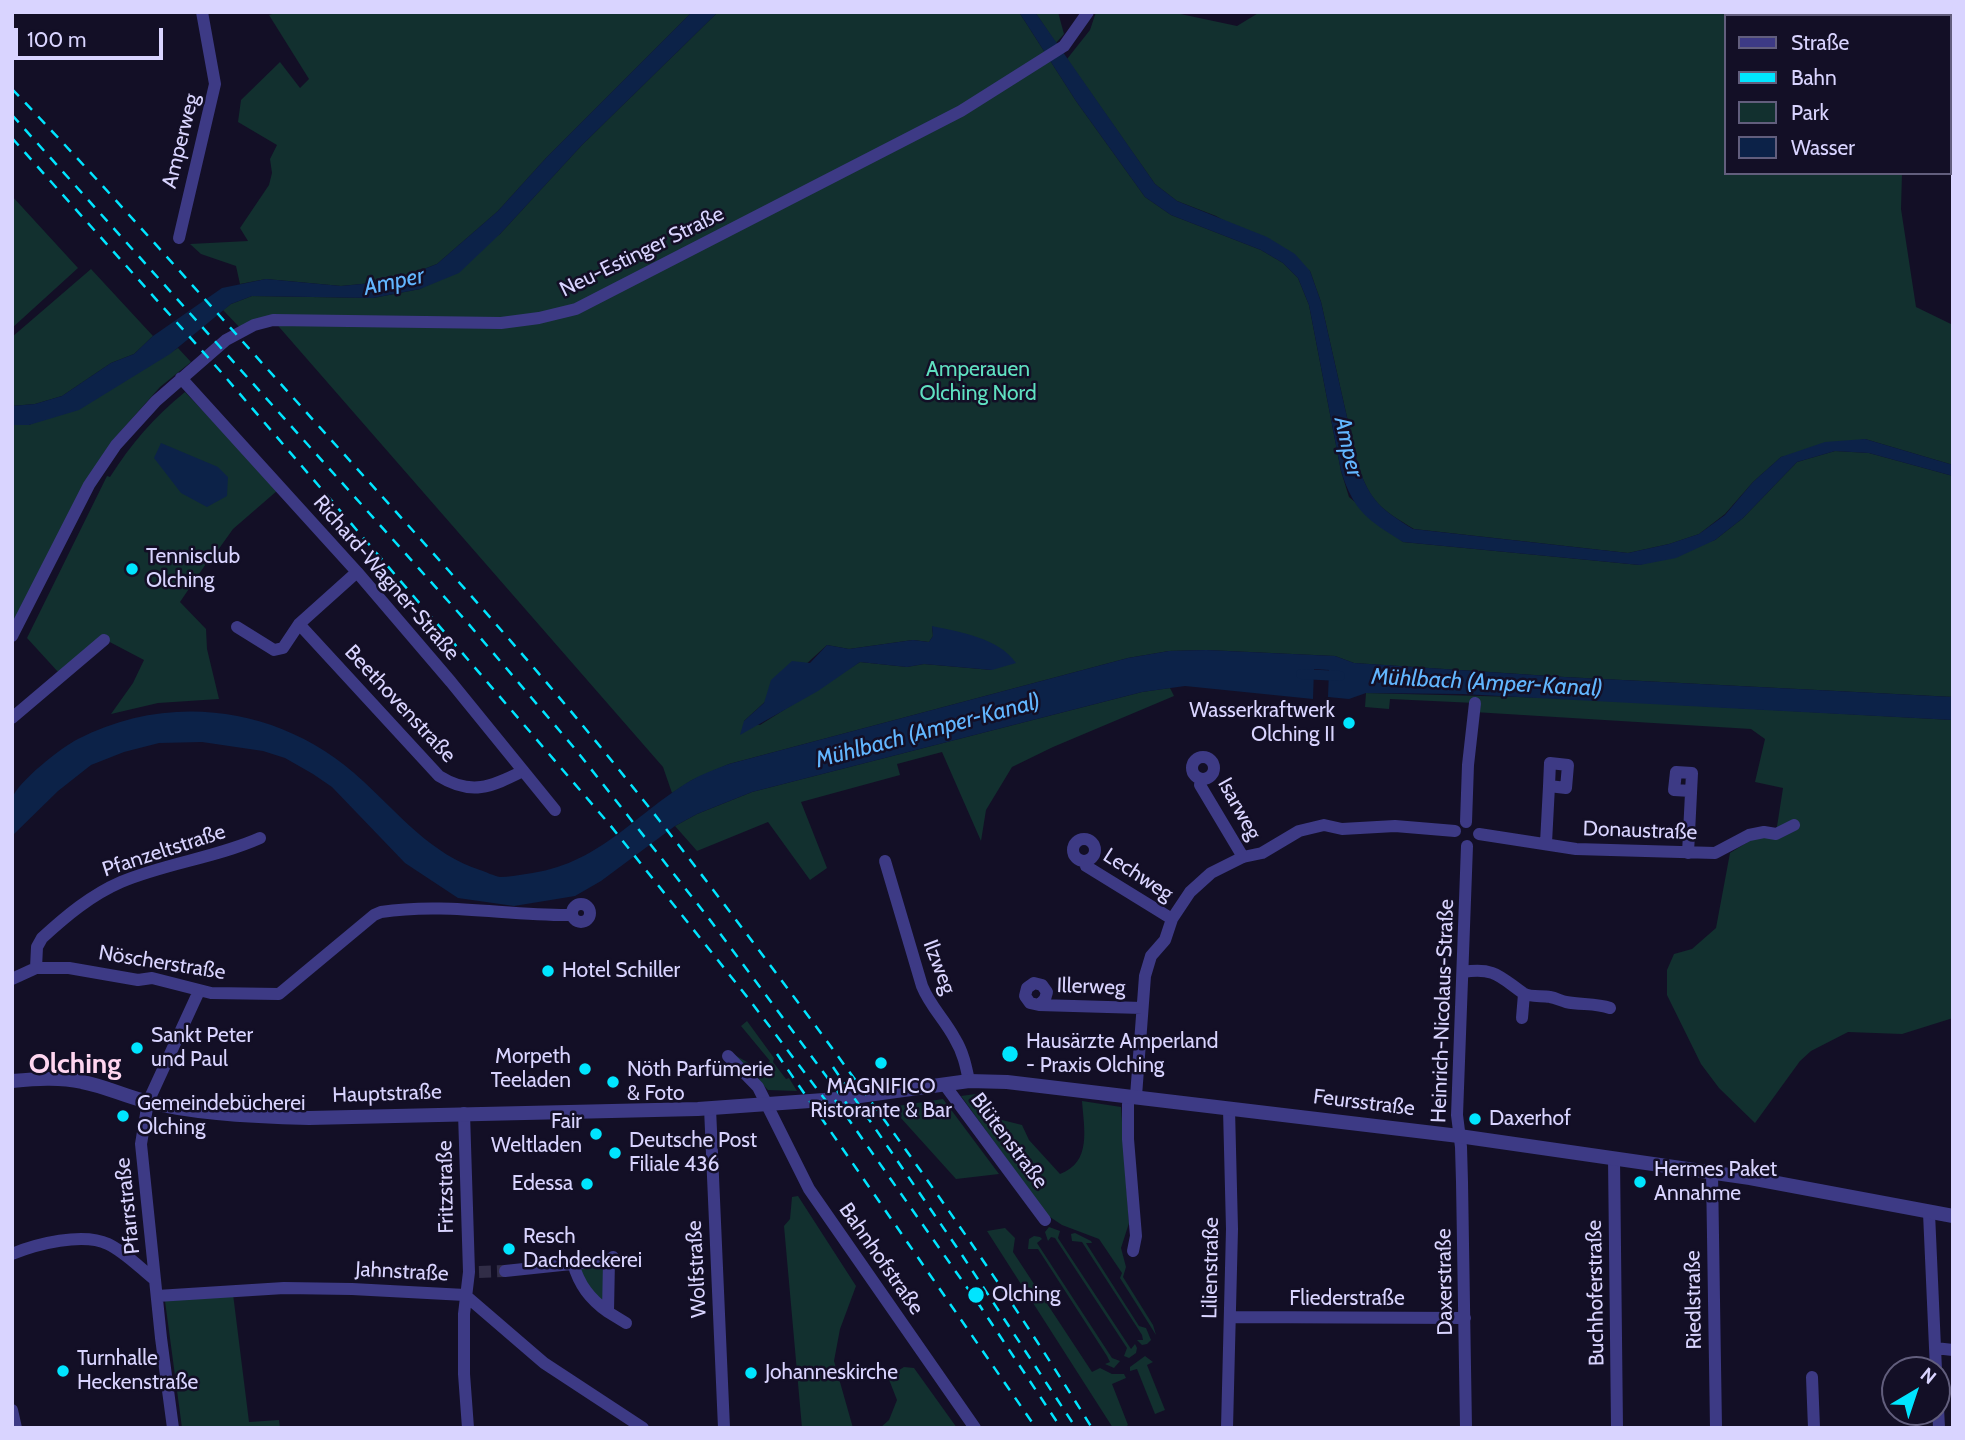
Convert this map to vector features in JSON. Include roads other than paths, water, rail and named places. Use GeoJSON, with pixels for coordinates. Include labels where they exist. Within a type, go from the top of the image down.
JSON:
{"type":"FeatureCollection","features":[{"type":"Feature","properties":{"kind":"street","name":"Amperweg"},"geometry":{"type":"LineString","coordinates":[[178,238],[215,84],[202,12]]}},
{"type":"Feature","properties":{"kind":"street","name":"Neu-Estinger Straße"},"geometry":{"type":"LineString","coordinates":[[12,636],[96,475],[116,445],[156,401],[226,340],[254,325],[273,320],[500,323],[539,318],[576,309],[961,111],[1066,44],[1088,12]]}},
{"type":"Feature","properties":{"kind":"street","name":"Richard-Wagner-Straße"},"geometry":{"type":"LineString","coordinates":[[181,378],[356,572],[451,682],[555,810]]}},
{"type":"Feature","properties":{"kind":"street"},"geometry":{"type":"LineString","coordinates":[[237,626],[274,650],[283,648],[299,624],[356,572]]}},
{"type":"Feature","properties":{"kind":"street","name":"Beethovenstraße"},"geometry":{"type":"LineString","coordinates":[[299,624],[439,776],[467,789],[487,786],[523,771]]}},
{"type":"Feature","properties":{"kind":"street"},"geometry":{"type":"LineString","coordinates":[[12,718],[104,640]]}},
{"type":"Feature","properties":{"kind":"street"},"geometry":{"type":"LineString","coordinates":[[1466,822],[1468,765],[1475,703]]}},
{"type":"Feature","properties":{"kind":"street","name":"Isarweg"},"geometry":{"type":"LineString","coordinates":[[1201,779],[1200,785],[1243,857]]}},
{"type":"Feature","properties":{"kind":"street"},"geometry":{"type":"LineString","coordinates":[[1546,844],[1549,786]]}},
{"type":"Feature","properties":{"kind":"street"},"geometry":{"type":"LineString","coordinates":[[1688,853],[1691,791]]}},
{"type":"Feature","properties":{"kind":"street"},"geometry":{"type":"LineString","coordinates":[[1466,822],[1475,825],[1479,834],[1475,843],[1467,846],[1457,841],[1455,831],[1459,825],[1466,822]]}},
{"type":"Feature","properties":{"kind":"street"},"geometry":{"type":"LineString","coordinates":[[1133,1251],[1136,1236],[1128,1139],[1145,976],[1151,956],[1166,940],[1172,919],[1190,892],[1210,873],[1243,857],[1262,853],[1299,831],[1324,825],[1342,829],[1395,826],[1455,831]]}},
{"type":"Feature","properties":{"kind":"street","name":"Donaustraße"},"geometry":{"type":"LineString","coordinates":[[1479,834],[1576,849],[1715,853],[1749,835],[1764,832],[1776,834],[1794,825]]}},
{"type":"Feature","properties":{"kind":"street","name":"Pfanzeltstraße"},"geometry":{"type":"LineString","coordinates":[[36,968],[37,947],[42,937],[95,895],[135,877],[260,838]]}},
{"type":"Feature","properties":{"kind":"street","name":"Heinrich-Nicolaus-Straße"},"geometry":{"type":"LineString","coordinates":[[1459,1136],[1457,1115],[1467,846]]}},
{"type":"Feature","properties":{"kind":"street","name":"Ilzweg"},"geometry":{"type":"LineString","coordinates":[[886,861],[922,986],[965,1059],[969,1081]]}},
{"type":"Feature","properties":{"kind":"street","name":"Lechweg"},"geometry":{"type":"LineString","coordinates":[[1085,862],[1086,866],[1172,919]]}},
{"type":"Feature","properties":{"kind":"street","name":"Nöscherstraße"},"geometry":{"type":"LineString","coordinates":[[12,979],[36,968],[69,968],[138,980],[152,978],[199,991],[279,994],[381,912],[433,907],[516,914],[572,915]]}},
{"type":"Feature","properties":{"kind":"street"},"geometry":{"type":"LineString","coordinates":[[1464,972],[1484,970],[1498,975],[1512,982],[1524,994],[1610,1008]]}},
{"type":"Feature","properties":{"kind":"street","name":"Pfarrstraße"},"geometry":{"type":"LineString","coordinates":[[173,1428],[141,1144],[148,1102],[199,991]]}},
{"type":"Feature","properties":{"kind":"street"},"geometry":{"type":"LineString","coordinates":[[1522,1018],[1524,994]]}},
{"type":"Feature","properties":{"kind":"street","name":"Illerweg"},"geometry":{"type":"LineString","coordinates":[[1039,1005],[1142,1007]]}},
{"type":"Feature","properties":{"kind":"street"},"geometry":{"type":"LineString","coordinates":[[729,1056],[758,1087],[767,1104]]}},
{"type":"Feature","properties":{"kind":"street","name":"Hauptstraße"},"geometry":{"type":"LineString","coordinates":[[12,1082],[54,1079],[82,1082],[148,1102],[230,1113],[298,1118],[710,1108],[767,1104]]}},
{"type":"Feature","properties":{"kind":"street","name":"Feursstraße"},"geometry":{"type":"LineString","coordinates":[[767,1104],[838,1100],[969,1081],[1007,1082],[1132,1100],[1459,1136],[1712,1172],[1953,1216]]}},
{"type":"Feature","properties":{"kind":"street","name":"Blütenstraße"},"geometry":{"type":"LineString","coordinates":[[944,1084],[1045,1220]]}},
{"type":"Feature","properties":{"kind":"street","name":"Bahnhofstraße"},"geometry":{"type":"LineString","coordinates":[[767,1104],[809,1189],[975,1428]]}},
{"type":"Feature","properties":{"kind":"street","name":"Wolfstraße"},"geometry":{"type":"LineString","coordinates":[[710,1108],[724,1428]]}},
{"type":"Feature","properties":{"kind":"street","name":"Lilienstraße"},"geometry":{"type":"LineString","coordinates":[[1227,1428],[1231,1229],[1229,1109]]}},
{"type":"Feature","properties":{"kind":"street","name":"Fritzstraße"},"geometry":{"type":"LineString","coordinates":[[464,1113],[474,1272],[465,1295],[464,1374],[468,1428]]}},
{"type":"Feature","properties":{"kind":"street","name":"Daxerstraße"},"geometry":{"type":"LineString","coordinates":[[1459,1136],[1466,1428]]}},
{"type":"Feature","properties":{"kind":"street","name":"Buchhoferstraße"},"geometry":{"type":"LineString","coordinates":[[1614,1158],[1617,1428]]}},
{"type":"Feature","properties":{"kind":"street","name":"Riedlstraße"},"geometry":{"type":"LineString","coordinates":[[1712,1172],[1716,1428]]}},
{"type":"Feature","properties":{"kind":"street"},"geometry":{"type":"LineString","coordinates":[[1928,1213],[1935,1356]]}},
{"type":"Feature","properties":{"kind":"street"},"geometry":{"type":"LineString","coordinates":[[12,1254],[77,1238],[96,1240],[116,1248],[156,1280]]}},
{"type":"Feature","properties":{"kind":"street"},"geometry":{"type":"LineString","coordinates":[[505,1271],[611,1259],[608,1312]]}},
{"type":"Feature","properties":{"kind":"street"},"geometry":{"type":"LineString","coordinates":[[573,1263],[586,1292],[608,1312],[626,1322]]}},
{"type":"Feature","properties":{"kind":"street","name":"Jahnstraße"},"geometry":{"type":"LineString","coordinates":[[157,1296],[284,1288],[465,1295],[544,1363],[642,1428]]}},
{"type":"Feature","properties":{"kind":"street","name":"Fliederstraße"},"geometry":{"type":"LineString","coordinates":[[1230,1318],[1465,1318]]}},
{"type":"Feature","properties":{"kind":"street"},"geometry":{"type":"LineString","coordinates":[[1935,1348],[1953,1350]]}},
{"type":"Feature","properties":{"kind":"street"},"geometry":{"type":"LineString","coordinates":[[1812,1377],[1814,1428]]}},
{"type":"Feature","properties":{"kind":"street"},"geometry":{"type":"LineString","coordinates":[[12,1410],[16,1428]]}},
{"type":"Feature","properties":{"kind":"water","name":"Amper"},"geometry":{"type":"Polygon","coordinates":[[[692,12],[718,12],[582,145],[500,234],[459,273],[420,289],[373,298],[252,296],[231,304],[170,354],[79,410],[29,425],[12,425],[12,406],[35,404],[62,396],[111,363],[134,354],[153,336],[222,288],[266,279],[341,286],[393,281],[437,264],[498,211],[546,158],[692,12]]]}},
{"type":"Feature","properties":{"kind":"water","name":"Amper"},"geometry":{"type":"Polygon","coordinates":[[[1019,12],[1035,12],[1155,184],[1177,201],[1267,237],[1295,254],[1310,271],[1321,302],[1358,466],[1378,503],[1413,529],[1628,553],[1699,534],[1725,515],[1753,482],[1781,457],[1825,442],[1865,439],[1953,465],[1953,476],[1869,453],[1835,451],[1797,462],[1743,518],[1715,540],[1676,558],[1640,565],[1403,542],[1364,514],[1346,485],[1309,305],[1298,278],[1283,263],[1261,250],[1171,215],[1145,197],[1076,101],[1019,12]]]}},
{"type":"Feature","properties":{"kind":"water"},"geometry":{"type":"Polygon","coordinates":[[[161,443],[218,467],[228,477],[227,496],[207,507],[181,493],[154,458],[161,443]]]}},
{"type":"Feature","properties":{"kind":"water"},"geometry":{"type":"Polygon","coordinates":[[[932,626],[989,642],[1009,654],[1016,663],[992,670],[924,664],[907,667],[860,662],[818,691],[740,735],[744,721],[764,703],[771,680],[792,661],[810,663],[827,645],[849,649],[913,640],[929,642],[933,636],[932,626]]]}},
{"type":"Feature","properties":{"kind":"water"},"geometry":{"type":"Polygon","coordinates":[[[1206,650],[1335,656],[1354,663],[1564,677],[1953,697],[1953,720],[1462,694],[1366,693],[1349,699],[1328,697],[1329,670],[1314,669],[1313,699],[1185,686],[1142,692],[752,792],[675,826],[601,881],[575,896],[514,906],[458,898],[405,863],[332,787],[285,758],[263,751],[202,742],[159,743],[124,752],[91,765],[58,791],[12,836],[11,807],[16,792],[41,766],[78,739],[114,724],[152,715],[190,712],[227,714],[264,723],[299,737],[333,756],[431,844],[462,863],[500,877],[526,874],[552,869],[595,850],[690,781],[729,764],[1128,658],[1169,651],[1206,650]]]}},
{"type":"Feature","properties":{"kind":"waterway","name":"Mühlbach (Amper-Kanal)"},"geometry":{"type":"LineString","coordinates":[[1301,674],[1340,676]]}},
{"type":"Feature","properties":{"kind":"tunnel"},"geometry":{"type":"LineString","coordinates":[[479,1272],[505,1271]]}},
{"type":"Feature","properties":{"kind":"railway"},"geometry":{"type":"LineString","coordinates":[[12,89],[121,205],[440,560],[607,755],[717,894],[874,1105],[986,1265],[1092,1428]]}},
{"type":"Feature","properties":{"kind":"railway"},"geometry":{"type":"LineString","coordinates":[[12,115],[466,621],[576,750],[707,916],[847,1104]]}},
{"type":"Feature","properties":{"kind":"railway"},"geometry":{"type":"LineString","coordinates":[[12,138],[221,372],[610,825],[748,998],[836,1114]]}},
{"type":"Feature","properties":{"kind":"railway"},"geometry":{"type":"LineString","coordinates":[[777,1054],[1036,1428]]}},
{"type":"Feature","properties":{"kind":"railway"},"geometry":{"type":"LineString","coordinates":[[833,1067],[1076,1428]]}},
{"type":"Feature","properties":{"kind":"railway"},"geometry":{"type":"LineString","coordinates":[[835,1100],[980,1306],[1061,1428]]}},
{"type":"Feature","properties":{"kind":"place","name":"Tennisclub Olching"},"geometry":{"type":"Point","coordinates":[132,569]}},
{"type":"Feature","properties":{"kind":"place","name":"Wasserkraftwerk Olching II"},"geometry":{"type":"Point","coordinates":[1349,723]}},
{"type":"Feature","properties":{"kind":"place","name":"Hotel Schiller"},"geometry":{"type":"Point","coordinates":[548,971]}},
{"type":"Feature","properties":{"kind":"place","name":"Sankt Peter und Paul"},"geometry":{"type":"Point","coordinates":[137,1048]}},
{"type":"Feature","properties":{"kind":"place","name":"Hausärzte Amperland - Praxis Olching"},"geometry":{"type":"Point","coordinates":[1010,1054]}},
{"type":"Feature","properties":{"kind":"place","name":"MAGNIFICO Ristorante & Bar"},"geometry":{"type":"Point","coordinates":[881,1063]}},
{"type":"Feature","properties":{"kind":"place","name":"Morpeth Teeladen"},"geometry":{"type":"Point","coordinates":[585,1069]}},
{"type":"Feature","properties":{"kind":"place","name":"Nöth Parfümerie & Foto"},"geometry":{"type":"Point","coordinates":[613,1082]}},
{"type":"Feature","properties":{"kind":"place","name":"Gemeindebücherei Olching"},"geometry":{"type":"Point","coordinates":[123,1116]}},
{"type":"Feature","properties":{"kind":"place","name":"Daxerhof"},"geometry":{"type":"Point","coordinates":[1475,1119]}},
{"type":"Feature","properties":{"kind":"place","name":"Fair Weltladen"},"geometry":{"type":"Point","coordinates":[596,1134]}},
{"type":"Feature","properties":{"kind":"place","name":"Deutsche Post Filiale 436"},"geometry":{"type":"Point","coordinates":[615,1153]}},
{"type":"Feature","properties":{"kind":"place","name":"Hermes Paket Annahme"},"geometry":{"type":"Point","coordinates":[1640,1182]}},
{"type":"Feature","properties":{"kind":"place","name":"Edessa"},"geometry":{"type":"Point","coordinates":[587,1184]}},
{"type":"Feature","properties":{"kind":"place","name":"Resch Dachdeckerei"},"geometry":{"type":"Point","coordinates":[509,1249]}},
{"type":"Feature","properties":{"kind":"place","name":"Olching"},"geometry":{"type":"Point","coordinates":[976,1295]}},
{"type":"Feature","properties":{"kind":"place","name":"Turnhalle Heckenstraße"},"geometry":{"type":"Point","coordinates":[63,1371]}},
{"type":"Feature","properties":{"kind":"place","name":"Johanneskirche"},"geometry":{"type":"Point","coordinates":[751,1373]}},
{"type":"Feature","properties":{"kind":"district","name":"Olching"},"geometry":{"type":"Point","coordinates":[75,1065]}},
{"type":"Feature","properties":{"kind":"park label","name":"Amperauen Olching Nord"},"geometry":{"type":"Point","coordinates":[978,382]}}]}
